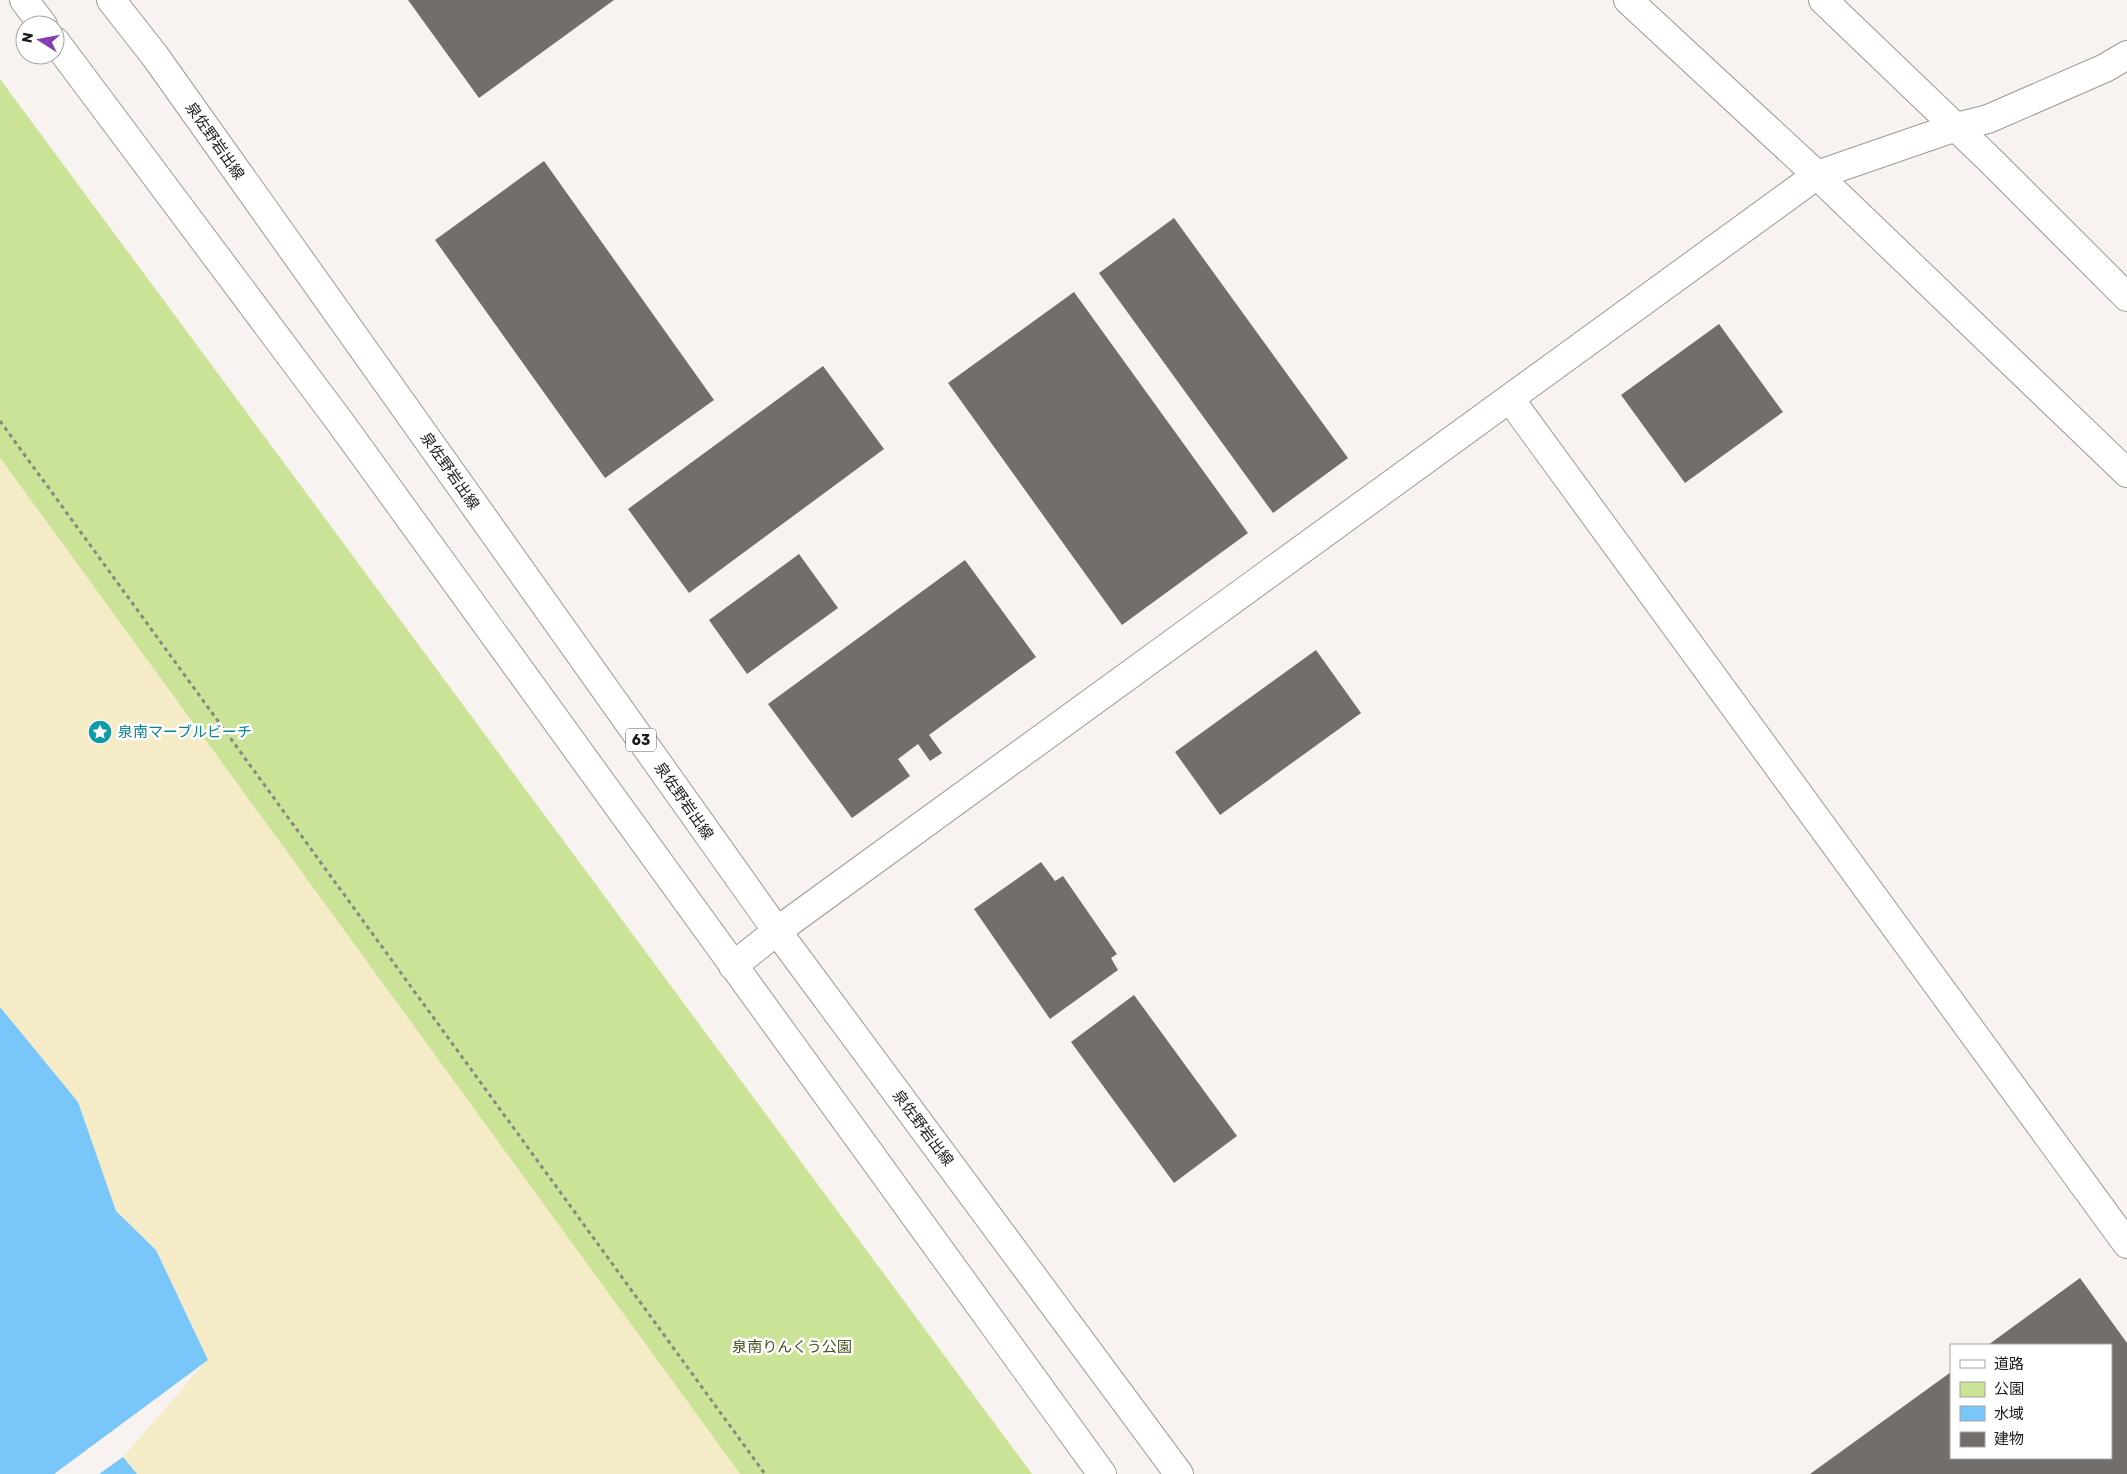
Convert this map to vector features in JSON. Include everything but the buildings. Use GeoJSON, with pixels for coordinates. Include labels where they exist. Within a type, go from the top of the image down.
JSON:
{"type":"FeatureCollection","features":[{"type":"Feature","properties":{"kind":"street"},"geometry":{"type":"LineString","coordinates":[[24,0],[35,15]]}},
{"type":"Feature","properties":{"kind":"street","name":"泉佐野岩出線"},"geometry":{"type":"LineString","coordinates":[[111,0],[155,56],[777,931],[1179,1474]]}},
{"type":"Feature","properties":{"kind":"street"},"geometry":{"type":"LineString","coordinates":[[119,0],[155,56]]}},
{"type":"Feature","properties":{"kind":"street"},"geometry":{"type":"LineString","coordinates":[[1628,0],[1817,175],[2127,473]]}},
{"type":"Feature","properties":{"kind":"street"},"geometry":{"type":"LineString","coordinates":[[1824,0],[1956,127],[2127,297]]}},
{"type":"Feature","properties":{"kind":"street"},"geometry":{"type":"LineString","coordinates":[[65,54],[340,422],[1102,1474]]}},
{"type":"Feature","properties":{"kind":"street"},"geometry":{"type":"LineString","coordinates":[[733,966],[777,931],[1817,175],[1956,127],[1988,119],[2106,68],[2127,55]]}},
{"type":"Feature","properties":{"kind":"street"},"geometry":{"type":"LineString","coordinates":[[1510,399],[2127,1244]]}},
{"type":"Feature","properties":{"kind":"path"},"geometry":{"type":"LineString","coordinates":[[0,421],[765,1474]]}},
{"type":"Feature","properties":{"kind":"green space","name":"泉南りんくう公園"},"geometry":{"type":"Polygon","coordinates":[[[0,79],[1032,1474],[740,1474],[0,458],[0,79]]]}},
{"type":"Feature","properties":{"kind":"sand","name":"泉南マーブルビーチ"},"geometry":{"type":"Polygon","coordinates":[[[0,458],[740,1474],[137,1474],[123,1457],[208,1359],[156,1250],[116,1211],[78,1102],[0,1007],[0,458]]]}},
{"type":"Feature","properties":{"kind":"water"},"geometry":{"type":"Polygon","coordinates":[[[0,1007],[78,1102],[116,1211],[156,1250],[208,1360],[54,1474],[0,1474],[0,1007]]]}},
{"type":"Feature","properties":{"kind":"water"},"geometry":{"type":"Polygon","coordinates":[[[123,1457],[137,1474],[99,1474],[123,1457]]]}},
{"type":"Feature","properties":{"kind":"place","name":"泉南マーブルビーチ"},"geometry":{"type":"Point","coordinates":[100,732]}}]}
